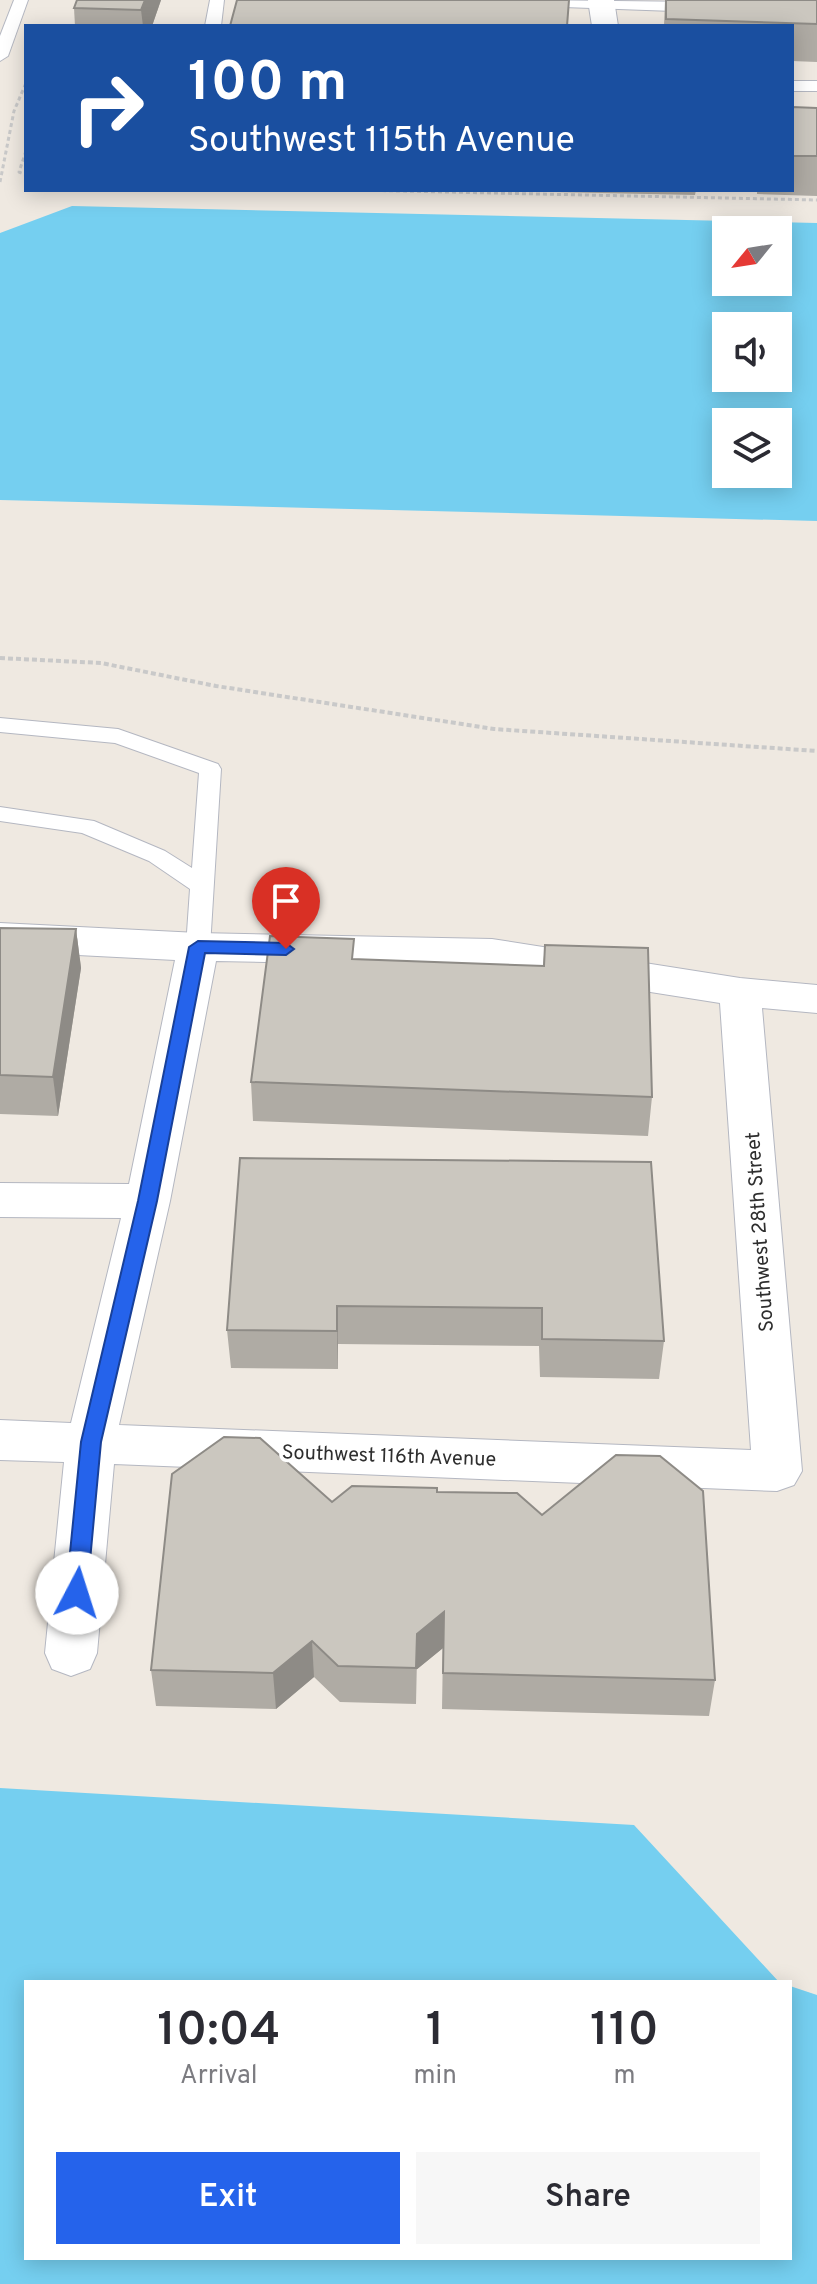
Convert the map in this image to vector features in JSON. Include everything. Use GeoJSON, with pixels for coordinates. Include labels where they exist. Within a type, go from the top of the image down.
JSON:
{"type":"FeatureCollection","features":[{"type":"Feature","properties":{"kind":"street"},"geometry":{"type":"LineString","coordinates":[[0,937],[198,947],[492,953],[740,992],[817,999]]}},
{"type":"Feature","properties":{"kind":"street"},"geometry":{"type":"LineString","coordinates":[[71,1653],[91,1442],[148,1201],[198,947]]}},
{"type":"Feature","properties":{"kind":"street","name":"Southwest 28th Street"},"geometry":{"type":"LineString","coordinates":[[740,992],[777,1471]]}},
{"type":"Feature","properties":{"kind":"street"},"geometry":{"type":"LineString","coordinates":[[0,1200],[148,1201]]}},
{"type":"Feature","properties":{"kind":"street","name":"Southwest 116th Avenue"},"geometry":{"type":"LineString","coordinates":[[0,1440],[777,1471]]}},
{"type":"Feature","properties":{"kind":"lane"},"geometry":{"type":"LineString","coordinates":[[0,56],[21,0]]}},
{"type":"Feature","properties":{"kind":"lane"},"geometry":{"type":"LineString","coordinates":[[213,24],[217,0]]}},
{"type":"Feature","properties":{"kind":"lane"},"geometry":{"type":"LineString","coordinates":[[525,2],[602,10],[723,8]]}},
{"type":"Feature","properties":{"kind":"lane"},"geometry":{"type":"LineString","coordinates":[[794,86],[817,86]]}},
{"type":"Feature","properties":{"kind":"lane"},"geometry":{"type":"LineString","coordinates":[[0,725],[118,736],[210,769],[198,947]]}},
{"type":"Feature","properties":{"kind":"lane"},"geometry":{"type":"LineString","coordinates":[[0,814],[86,826],[157,856],[203,886]]}},
{"type":"Feature","properties":{"kind":"path"},"geometry":{"type":"LineString","coordinates":[[0,182],[14,111],[24,88]]}},
{"type":"Feature","properties":{"kind":"path"},"geometry":{"type":"LineString","coordinates":[[24,157],[19,172],[24,174]]}},
{"type":"Feature","properties":{"kind":"path"},"geometry":{"type":"LineString","coordinates":[[447,192],[817,200]]}},
{"type":"Feature","properties":{"kind":"path"},"geometry":{"type":"LineString","coordinates":[[0,658],[101,663],[216,686],[494,729],[817,751]]}},
{"type":"Feature","properties":{"kind":"water"},"geometry":{"type":"Polygon","coordinates":[[[72,206],[712,221],[712,296],[792,296],[792,222],[817,223],[817,521],[0,500],[0,233],[72,206]]]}},
{"type":"Feature","properties":{"kind":"water"},"geometry":{"type":"Polygon","coordinates":[[[0,1788],[634,1825],[777,1980],[24,1980],[24,2260],[792,2260],[792,1987],[817,1995],[817,2284],[0,2284],[0,1788]]]}},
{"type":"Feature","properties":{"kind":"building"},"geometry":{"type":"Polygon","coordinates":[[[77,0],[145,0],[141,10],[74,8],[77,0]]]}},
{"type":"Feature","properties":{"kind":"building"},"geometry":{"type":"Polygon","coordinates":[[[237,0],[569,0],[567,24],[231,24],[237,0]]]}},
{"type":"Feature","properties":{"kind":"building"},"geometry":{"type":"Polygon","coordinates":[[[666,0],[817,0],[817,24],[666,19],[666,0]]]}},
{"type":"Feature","properties":{"kind":"building"},"geometry":{"type":"Polygon","coordinates":[[[794,107],[817,108],[817,156],[794,156],[794,107]]]}},
{"type":"Feature","properties":{"kind":"building"},"geometry":{"type":"Polygon","coordinates":[[[0,928],[76,929],[53,1077],[0,1075],[0,928]]]}},
{"type":"Feature","properties":{"kind":"building"},"geometry":{"type":"Polygon","coordinates":[[[270,936],[354,939],[352,959],[544,966],[545,945],[648,948],[652,1097],[251,1082],[270,936]]]}},
{"type":"Feature","properties":{"kind":"building"},"geometry":{"type":"Polygon","coordinates":[[[240,1158],[651,1162],[664,1341],[542,1339],[542,1308],[337,1306],[337,1331],[227,1330],[240,1158]]]}},
{"type":"Feature","properties":{"kind":"building"},"geometry":{"type":"Polygon","coordinates":[[[224,1437],[260,1438],[332,1502],[352,1486],[437,1488],[437,1492],[517,1493],[542,1515],[616,1455],[660,1456],[703,1491],[715,1680],[443,1673],[444,1612],[417,1634],[416,1668],[338,1666],[312,1641],[273,1673],[151,1670],[172,1474],[224,1437]]]}},
{"type":"Feature","properties":{"kind":"route"},"geometry":{"type":"LineString","coordinates":[[77,1593],[91,1442],[148,1201],[198,947],[286,949]]}}]}
